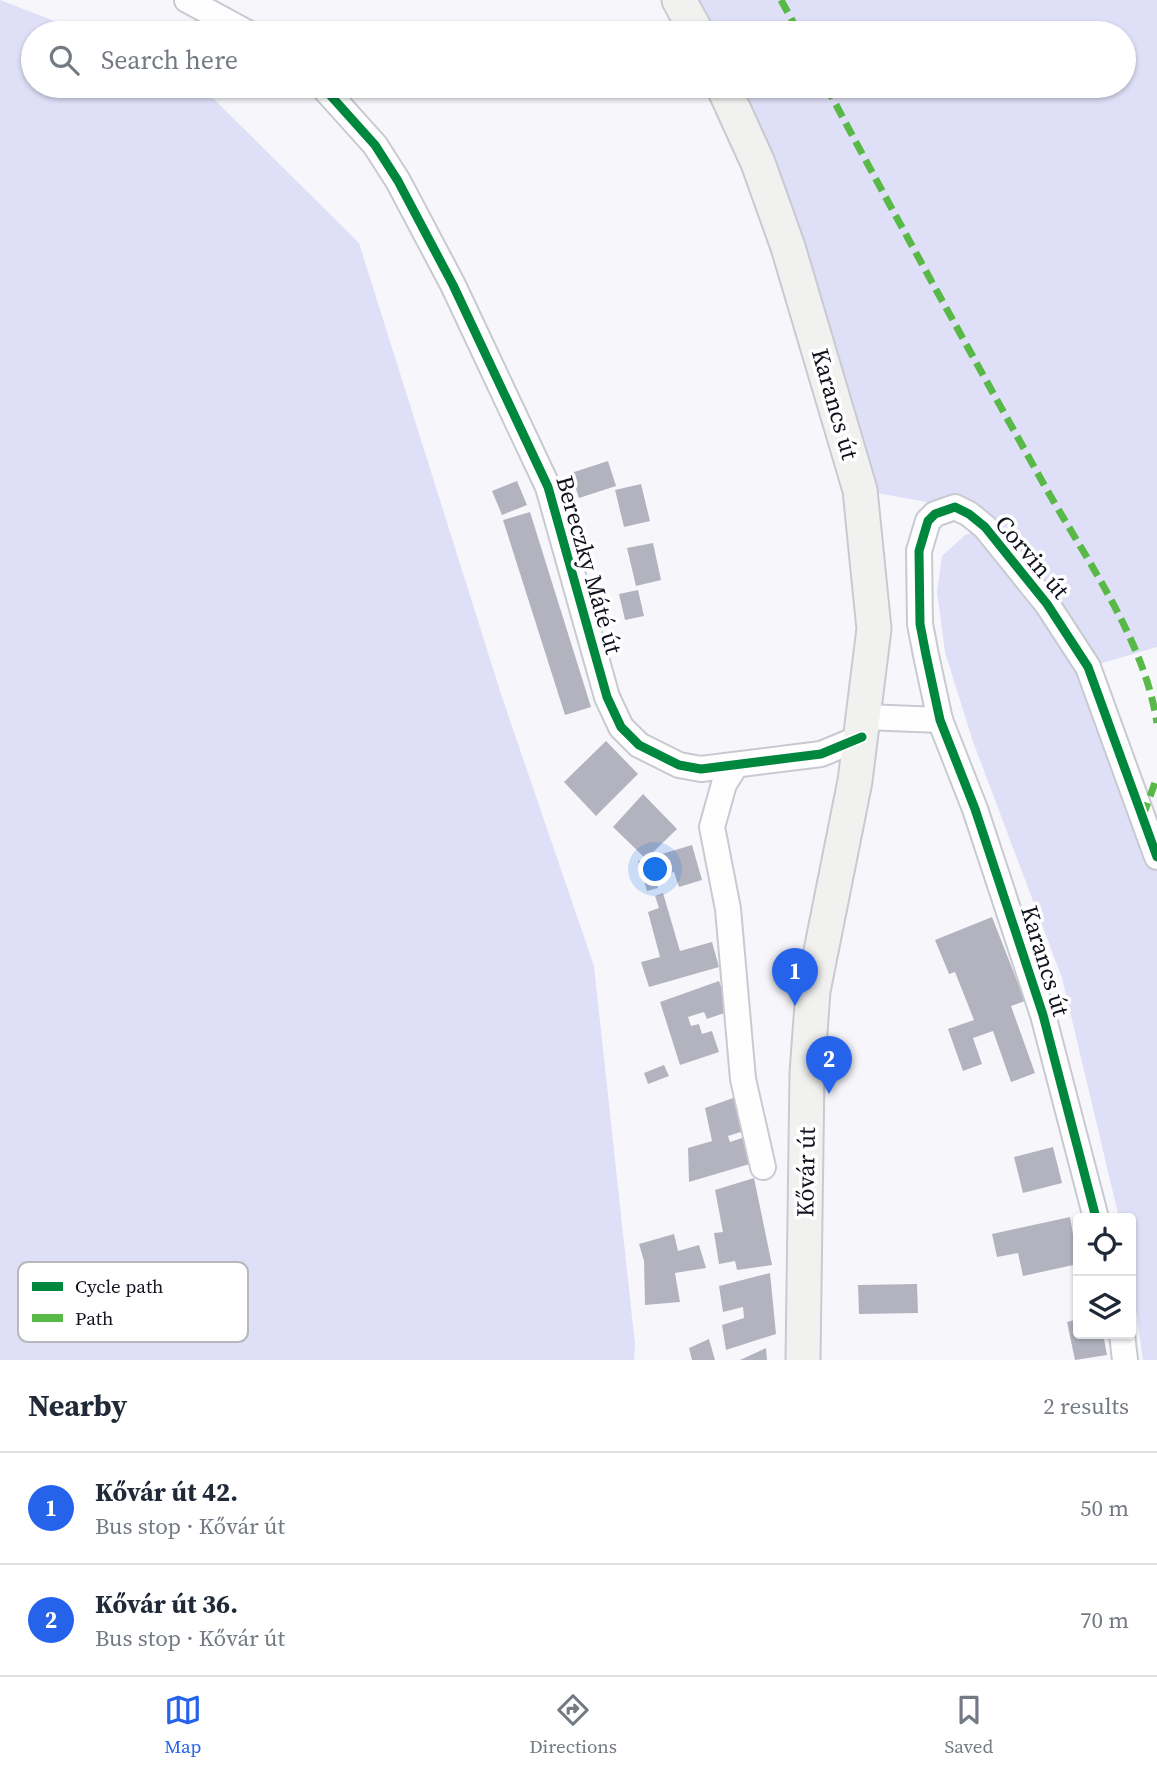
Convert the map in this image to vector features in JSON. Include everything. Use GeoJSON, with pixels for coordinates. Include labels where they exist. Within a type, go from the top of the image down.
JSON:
{"type":"FeatureCollection","features":[{"type":"Feature","properties":{"kind":"main road"},"geometry":{"type":"LineString","coordinates":[[679,0],[690,21]]}},
{"type":"Feature","properties":{"kind":"main road","name":"Karancs út"},"geometry":{"type":"LineString","coordinates":[[728,98],[758,163],[788,247],[860,490],[874,629],[863,727]]}},
{"type":"Feature","properties":{"kind":"main road","name":"Kővár út"},"geometry":{"type":"LineString","coordinates":[[803,1360],[807,1073],[813,991],[863,727]]}},
{"type":"Feature","properties":{"kind":"street"},"geometry":{"type":"LineString","coordinates":[[187,0],[226,21]]}},
{"type":"Feature","properties":{"kind":"street","name":"Bereczky Máté út"},"geometry":{"type":"LineString","coordinates":[[333,98],[375,145],[398,181],[453,285],[538,464],[548,487],[607,697],[621,727],[639,745],[679,765],[701,769],[821,754],[863,727]]}},
{"type":"Feature","properties":{"kind":"street","name":"Corvin út"},"geometry":{"type":"LineString","coordinates":[[940,720],[920,624],[919,551],[929,521],[935,514],[955,508],[969,514],[1001,544],[1066,629],[1083,657],[1100,694],[1157,857]]}},
{"type":"Feature","properties":{"kind":"street"},"geometry":{"type":"LineString","coordinates":[[863,727],[940,720]]}},
{"type":"Feature","properties":{"kind":"street","name":"Karancs út"},"geometry":{"type":"LineString","coordinates":[[940,720],[975,809],[1043,1015],[1095,1213]]}},
{"type":"Feature","properties":{"kind":"street","name":"Kővár út"},"geometry":{"type":"LineString","coordinates":[[736,765],[724,784],[712,827],[728,909],[743,1079],[763,1167]]}},
{"type":"Feature","properties":{"kind":"street"},"geometry":{"type":"LineString","coordinates":[[1123,1339],[1125,1360]]}},
{"type":"Feature","properties":{"kind":"shaded area"},"geometry":{"type":"Polygon","coordinates":[[[0,0],[55,21],[21,21],[21,98],[213,98],[359,243],[502,697],[594,966],[635,1344],[634,1360],[0,1360],[0,0]]]}},
{"type":"Feature","properties":{"kind":"shaded area"},"geometry":{"type":"Polygon","coordinates":[[[679,0],[1157,0],[1157,647],[1089,667],[1157,857],[1157,1360],[1143,1360],[1136,1310],[1136,1213],[1118,1213],[1062,978],[972,739],[945,652],[937,592],[942,556],[965,535],[984,528],[955,507],[860,490],[727,98],[1136,98],[1136,21],[690,21],[679,0]]]}},
{"type":"Feature","properties":{"kind":"building"},"geometry":{"type":"Polygon","coordinates":[[[608,461],[616,486],[579,498],[571,473],[608,461]]]}},
{"type":"Feature","properties":{"kind":"building"},"geometry":{"type":"Polygon","coordinates":[[[517,481],[527,505],[502,515],[492,491],[517,481]]]}},
{"type":"Feature","properties":{"kind":"building"},"geometry":{"type":"Polygon","coordinates":[[[641,484],[650,521],[624,527],[615,490],[641,484]]]}},
{"type":"Feature","properties":{"kind":"building"},"geometry":{"type":"Polygon","coordinates":[[[530,512],[591,707],[565,715],[503,520],[530,512]]]}},
{"type":"Feature","properties":{"kind":"building"},"geometry":{"type":"Polygon","coordinates":[[[653,543],[661,580],[636,586],[627,548],[653,543]]]}},
{"type":"Feature","properties":{"kind":"building"},"geometry":{"type":"Polygon","coordinates":[[[638,590],[644,616],[625,620],[619,594],[638,590]]]}},
{"type":"Feature","properties":{"kind":"building"},"geometry":{"type":"Polygon","coordinates":[[[606,741],[638,774],[596,816],[564,782],[606,741]]]}},
{"type":"Feature","properties":{"kind":"building"},"geometry":{"type":"Polygon","coordinates":[[[643,794],[677,829],[646,859],[613,827],[643,794]]]}},
{"type":"Feature","properties":{"kind":"building"},"geometry":{"type":"Polygon","coordinates":[[[692,845],[702,880],[679,887],[674,872],[655,878],[658,888],[647,891],[638,861],[692,845]]]}},
{"type":"Feature","properties":{"kind":"building"},"geometry":{"type":"Polygon","coordinates":[[[663,893],[680,951],[712,942],[719,967],[649,987],[641,962],[660,957],[648,912],[659,908],[655,896],[663,893]]]}},
{"type":"Feature","properties":{"kind":"building"},"geometry":{"type":"Polygon","coordinates":[[[992,917],[1025,1001],[1011,1006],[1035,1073],[1011,1082],[993,1031],[973,1038],[982,1064],[963,1071],[948,1029],[974,1020],[955,972],[949,974],[935,940],[992,917]]]}},
{"type":"Feature","properties":{"kind":"building"},"geometry":{"type":"Polygon","coordinates":[[[719,981],[730,1011],[707,1019],[704,1012],[688,1017],[691,1026],[699,1024],[702,1034],[712,1031],[719,1052],[680,1065],[660,1002],[719,981]]]}},
{"type":"Feature","properties":{"kind":"building"},"geometry":{"type":"Polygon","coordinates":[[[664,1065],[669,1076],[648,1084],[644,1073],[664,1065]]]}},
{"type":"Feature","properties":{"kind":"building"},"geometry":{"type":"Polygon","coordinates":[[[736,1097],[744,1131],[728,1136],[730,1142],[745,1137],[753,1163],[689,1182],[688,1148],[712,1141],[705,1108],[736,1097]]]}},
{"type":"Feature","properties":{"kind":"building"},"geometry":{"type":"Polygon","coordinates":[[[1053,1147],[1062,1183],[1023,1193],[1014,1157],[1053,1147]]]}},
{"type":"Feature","properties":{"kind":"building"},"geometry":{"type":"Polygon","coordinates":[[[754,1178],[772,1265],[737,1270],[735,1261],[719,1264],[714,1233],[723,1232],[715,1190],[754,1178]]]}},
{"type":"Feature","properties":{"kind":"building"},"geometry":{"type":"Polygon","coordinates":[[[1070,1217],[1073,1265],[1023,1276],[1018,1253],[997,1257],[992,1234],[1070,1217]]]}},
{"type":"Feature","properties":{"kind":"building"},"geometry":{"type":"Polygon","coordinates":[[[674,1234],[678,1251],[699,1245],[706,1268],[675,1273],[680,1302],[645,1305],[644,1261],[639,1244],[674,1234]]]}},
{"type":"Feature","properties":{"kind":"building"},"geometry":{"type":"Polygon","coordinates":[[[770,1273],[776,1334],[726,1350],[722,1325],[744,1318],[743,1307],[723,1312],[719,1286],[770,1273]]]}},
{"type":"Feature","properties":{"kind":"building"},"geometry":{"type":"Polygon","coordinates":[[[917,1284],[918,1313],[859,1314],[858,1285],[917,1284]]]}},
{"type":"Feature","properties":{"kind":"building"},"geometry":{"type":"Polygon","coordinates":[[[1073,1320],[1073,1339],[1104,1339],[1107,1355],[1075,1360],[1067,1322],[1073,1320]]]}},
{"type":"Feature","properties":{"kind":"building"},"geometry":{"type":"Polygon","coordinates":[[[709,1339],[715,1360],[692,1360],[689,1348],[709,1339]]]}},
{"type":"Feature","properties":{"kind":"building"},"geometry":{"type":"Polygon","coordinates":[[[766,1348],[767,1360],[740,1360],[766,1348]]]}},
{"type":"Feature","properties":{"kind":"marked path"},"geometry":{"type":"LineString","coordinates":[[781,0],[792,21]]}},
{"type":"Feature","properties":{"kind":"marked path"},"geometry":{"type":"LineString","coordinates":[[832,98],[987,383],[1110,598],[1139,660],[1157,723]]}},
{"type":"Feature","properties":{"kind":"marked path"},"geometry":{"type":"LineString","coordinates":[[1143,816],[1157,777]]}},
{"type":"Feature","properties":{"kind":"cycle path"},"geometry":{"type":"LineString","coordinates":[[333,98],[375,145],[398,181],[453,285],[548,487],[607,697],[621,727],[639,745],[679,765],[701,769],[821,754],[862,737]]}},
{"type":"Feature","properties":{"kind":"cycle path"},"geometry":{"type":"LineString","coordinates":[[1095,1213],[1043,1015],[975,809],[940,720],[920,624],[919,551],[928,521],[935,514],[955,507],[985,527],[1047,604],[1088,667],[1157,857]]}},
{"type":"Feature","properties":{"kind":"place","name":"Kővár út 42."},"geometry":{"type":"Point","coordinates":[795,1006]}},
{"type":"Feature","properties":{"kind":"place","name":"Kővár út 36."},"geometry":{"type":"Point","coordinates":[829,1094]}}]}
